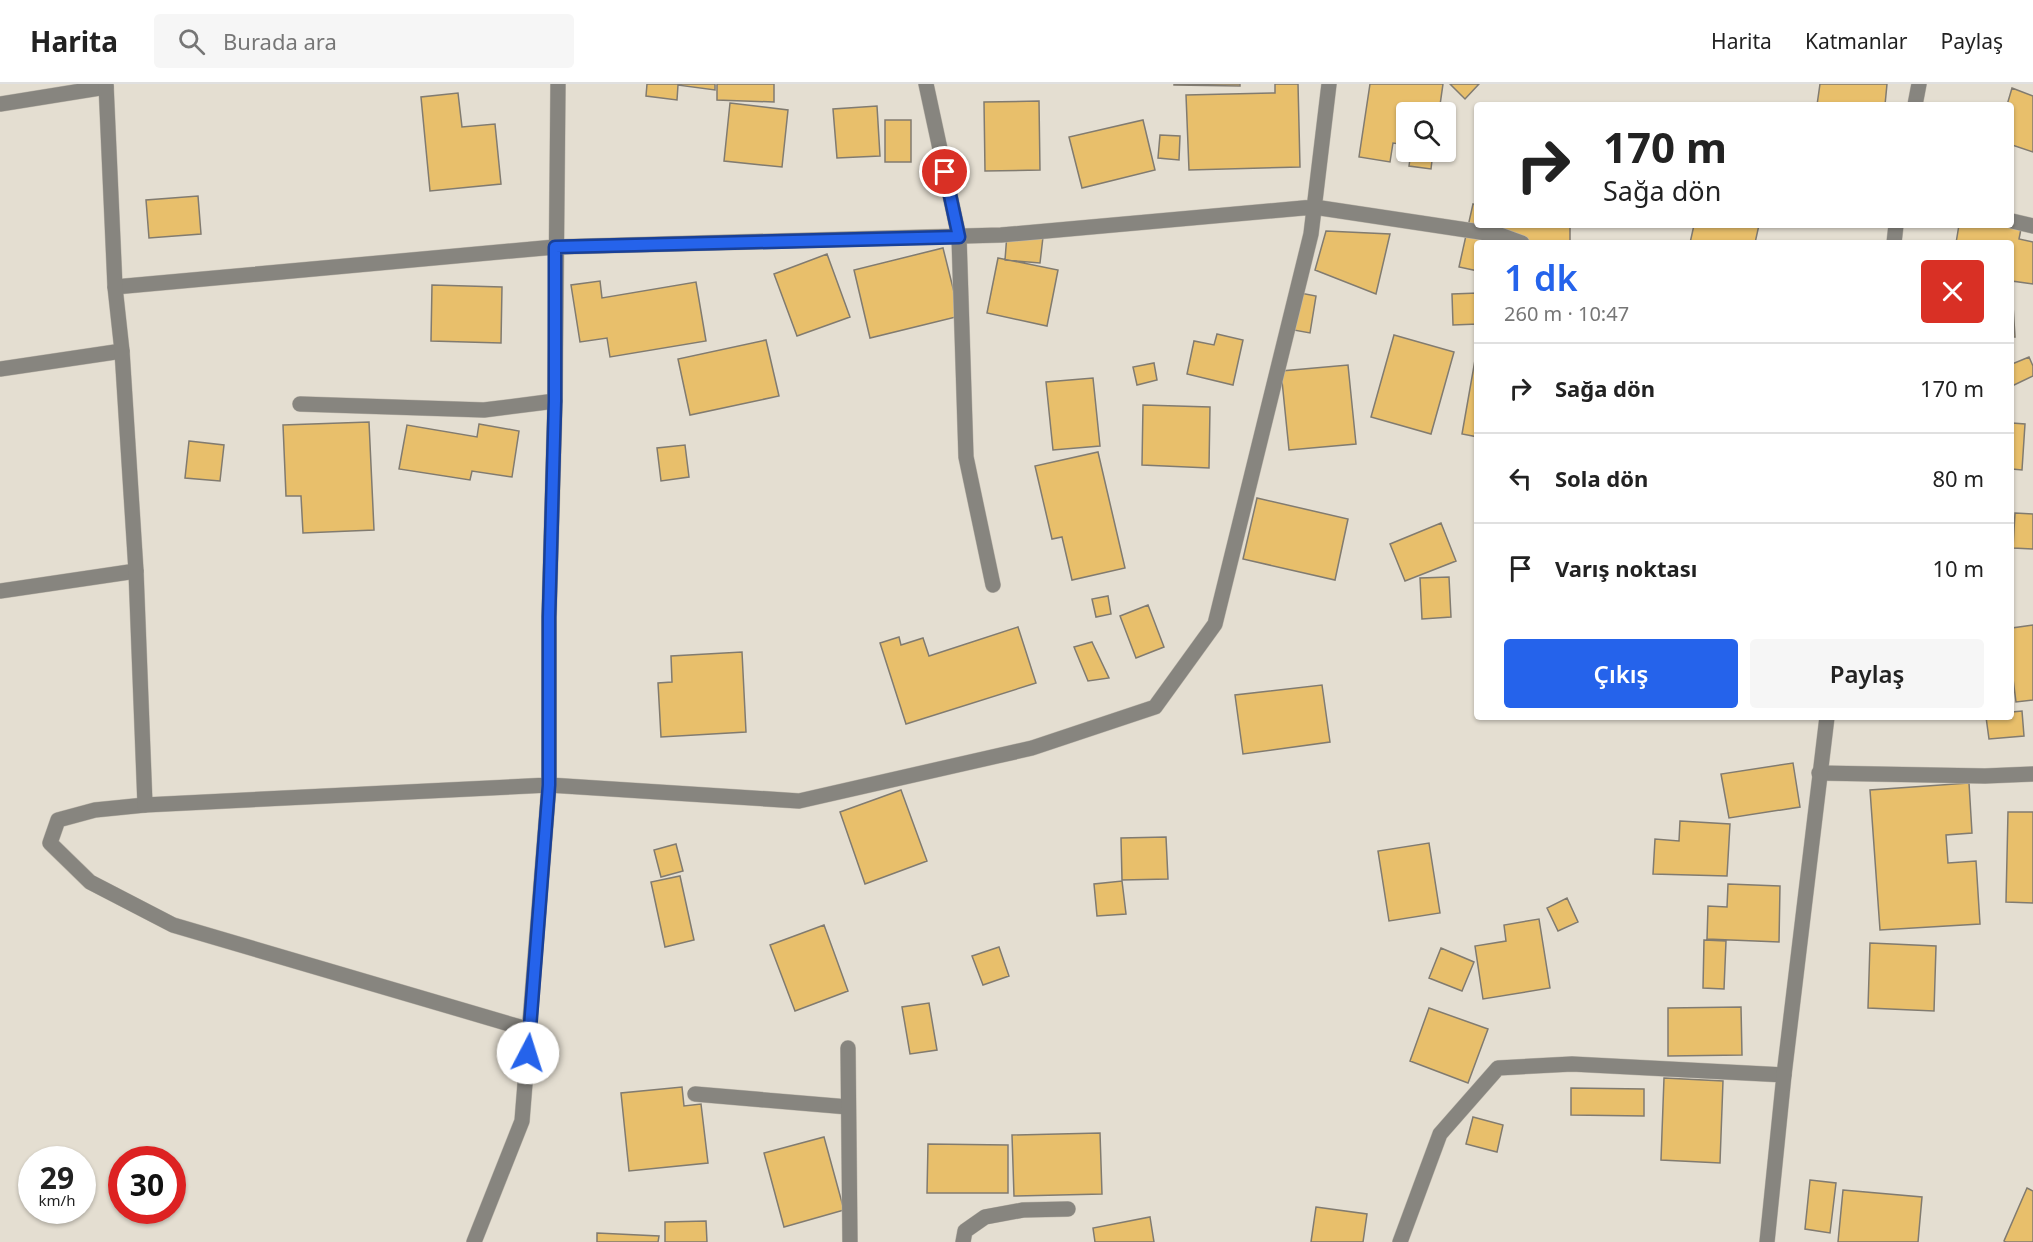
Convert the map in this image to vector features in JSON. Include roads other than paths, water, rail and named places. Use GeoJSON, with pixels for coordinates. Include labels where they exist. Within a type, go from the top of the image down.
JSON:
{"type":"FeatureCollection","features":[{"type":"Feature","properties":{"kind":"street"},"geometry":{"type":"LineString","coordinates":[[474,1242],[522,1121],[549,785],[549,617],[555,401],[558,84]]}},
{"type":"Feature","properties":{"kind":"street"},"geometry":{"type":"LineString","coordinates":[[926,84],[959,237],[966,457],[993,585]]}},
{"type":"Feature","properties":{"kind":"street"},"geometry":{"type":"LineString","coordinates":[[530,1030],[173,926],[90,882],[50,843],[58,820],[95,810],[145,805],[549,785],[799,801],[1032,748],[1155,706],[1215,624],[1311,234],[1329,84]]}},
{"type":"Feature","properties":{"kind":"street"},"geometry":{"type":"LineString","coordinates":[[1916,102],[1919,84]]}},
{"type":"Feature","properties":{"kind":"street"},"geometry":{"type":"LineString","coordinates":[[0,104],[106,85],[115,287],[122,351],[136,571],[145,805]]}},
{"type":"Feature","properties":{"kind":"street"},"geometry":{"type":"LineString","coordinates":[[115,287],[555,247],[1001,235],[1314,207],[1500,235],[1514,240]]}},
{"type":"Feature","properties":{"kind":"street"},"geometry":{"type":"LineString","coordinates":[[2014,221],[2033,226]]}},
{"type":"Feature","properties":{"kind":"street"},"geometry":{"type":"LineString","coordinates":[[0,369],[122,351]]}},
{"type":"Feature","properties":{"kind":"street"},"geometry":{"type":"LineString","coordinates":[[300,404],[484,410],[555,401]]}},
{"type":"Feature","properties":{"kind":"street"},"geometry":{"type":"LineString","coordinates":[[0,591],[136,571]]}},
{"type":"Feature","properties":{"kind":"street"},"geometry":{"type":"LineString","coordinates":[[1767,1242],[1784,1075],[1827,720]]}},
{"type":"Feature","properties":{"kind":"street"},"geometry":{"type":"LineString","coordinates":[[1819,773],[1985,776],[2033,774]]}},
{"type":"Feature","properties":{"kind":"street"},"geometry":{"type":"LineString","coordinates":[[848,1048],[850,1242]]}},
{"type":"Feature","properties":{"kind":"street"},"geometry":{"type":"LineString","coordinates":[[1400,1242],[1440,1134],[1497,1068],[1572,1064],[1784,1075]]}},
{"type":"Feature","properties":{"kind":"street"},"geometry":{"type":"LineString","coordinates":[[695,1094],[849,1107]]}},
{"type":"Feature","properties":{"kind":"street"},"geometry":{"type":"LineString","coordinates":[[963,1242],[965,1231],[985,1217],[1023,1210],[1068,1209]]}}]}
